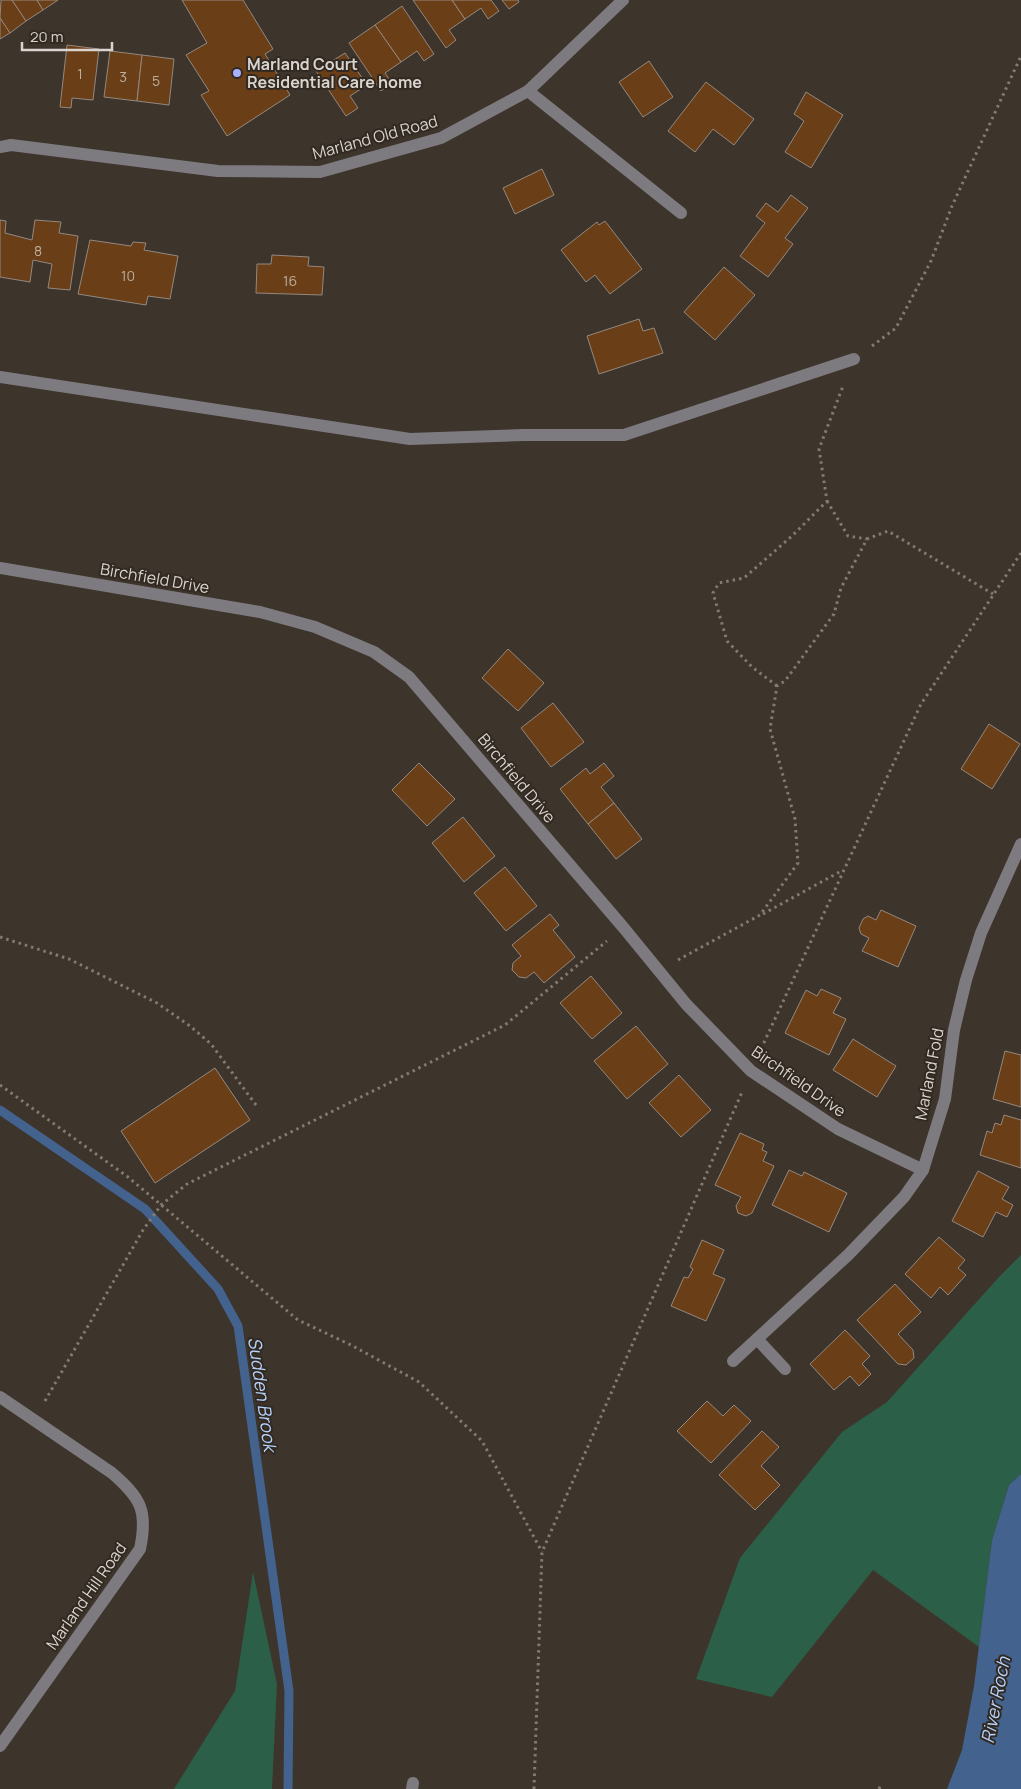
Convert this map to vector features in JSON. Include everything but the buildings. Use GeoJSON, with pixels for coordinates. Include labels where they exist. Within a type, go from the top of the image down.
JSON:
{"type":"FeatureCollection","features":[{"type":"Feature","properties":{"kind":"street","name":"Marland Old Road"},"geometry":{"type":"LineString","coordinates":[[0,147],[11,145],[218,171],[320,172],[441,138],[528,91],[623,0]]}},
{"type":"Feature","properties":{"kind":"street"},"geometry":{"type":"LineString","coordinates":[[528,91],[681,213]]}},
{"type":"Feature","properties":{"kind":"street"},"geometry":{"type":"LineString","coordinates":[[0,377],[410,439],[524,435],[624,435],[854,359]]}},
{"type":"Feature","properties":{"kind":"street","name":"Birchfield Drive"},"geometry":{"type":"LineString","coordinates":[[0,568],[260,612],[315,627],[374,652],[409,677],[623,927],[686,1004],[751,1071],[838,1129],[923,1170]]}},
{"type":"Feature","properties":{"kind":"street","name":"Marland Fold"},"geometry":{"type":"LineString","coordinates":[[733,1361],[848,1256],[904,1197],[923,1170],[945,1099],[954,1030],[966,980],[981,933],[1021,844]]}},
{"type":"Feature","properties":{"kind":"street"},"geometry":{"type":"LineString","coordinates":[[757,1339],[786,1369]]}},
{"type":"Feature","properties":{"kind":"street","name":"Marland Hill Road"},"geometry":{"type":"LineString","coordinates":[[0,1397],[124,1483],[142,1509],[144,1530],[140,1549],[0,1746]]}},
{"type":"Feature","properties":{"kind":"path"},"geometry":{"type":"LineString","coordinates":[[993,594],[888,531],[867,539],[848,536],[826,501],[819,449],[854,359],[896,328],[931,261],[952,206],[1021,56]]}},
{"type":"Feature","properties":{"kind":"path"},"geometry":{"type":"LineString","coordinates":[[777,686],[752,668],[727,641],[712,593],[719,582],[744,578],[792,536],[826,501]]}},
{"type":"Feature","properties":{"kind":"path"},"geometry":{"type":"LineString","coordinates":[[760,915],[798,864],[796,819],[770,729],[777,686],[785,681],[834,614],[841,588],[867,539]]}},
{"type":"Feature","properties":{"kind":"path"},"geometry":{"type":"LineString","coordinates":[[534,1789],[542,1552],[751,1071],[921,704],[1021,553]]}},
{"type":"Feature","properties":{"kind":"path"},"geometry":{"type":"LineString","coordinates":[[659,971],[844,870]]}},
{"type":"Feature","properties":{"kind":"path"},"geometry":{"type":"LineString","coordinates":[[34,1419],[143,1230],[161,1205],[186,1184],[505,1024],[623,927]]}},
{"type":"Feature","properties":{"kind":"path"},"geometry":{"type":"LineString","coordinates":[[0,937],[69,959],[157,1003],[190,1026],[211,1044],[256,1105]]}},
{"type":"Feature","properties":{"kind":"path"},"geometry":{"type":"LineString","coordinates":[[0,1085],[128,1177],[298,1320],[351,1345],[419,1382],[482,1441],[542,1552]]}},
{"type":"Feature","properties":{"kind":"path"},"geometry":{"type":"LineString","coordinates":[[879,1789],[881,1784]]}},
{"type":"Feature","properties":{"kind":"green space"},"geometry":{"type":"Polygon","coordinates":[[[1021,1255],[1021,1474],[1009,1485],[992,1540],[979,1647],[873,1570],[772,1697],[696,1679],[740,1558],[842,1432],[887,1402],[1021,1255]]]}},
{"type":"Feature","properties":{"kind":"green space"},"geometry":{"type":"Polygon","coordinates":[[[253,1572],[277,1684],[272,1789],[174,1789],[235,1691],[253,1572]]]}},
{"type":"Feature","properties":{"kind":"water","name":"River Roch"},"geometry":{"type":"Polygon","coordinates":[[[1021,1474],[1021,1789],[947,1789],[962,1750],[974,1686],[992,1540],[1009,1485],[1021,1474]]]}},
{"type":"Feature","properties":{"kind":"waterway","name":"Sudden Brook"},"geometry":{"type":"LineString","coordinates":[[0,1110],[145,1209],[218,1289],[238,1326],[289,1691],[288,1789]]}},
{"type":"Feature","properties":{"kind":"place","name":"Marland Court Residential Care home"},"geometry":{"type":"Point","coordinates":[237,73]}}]}
